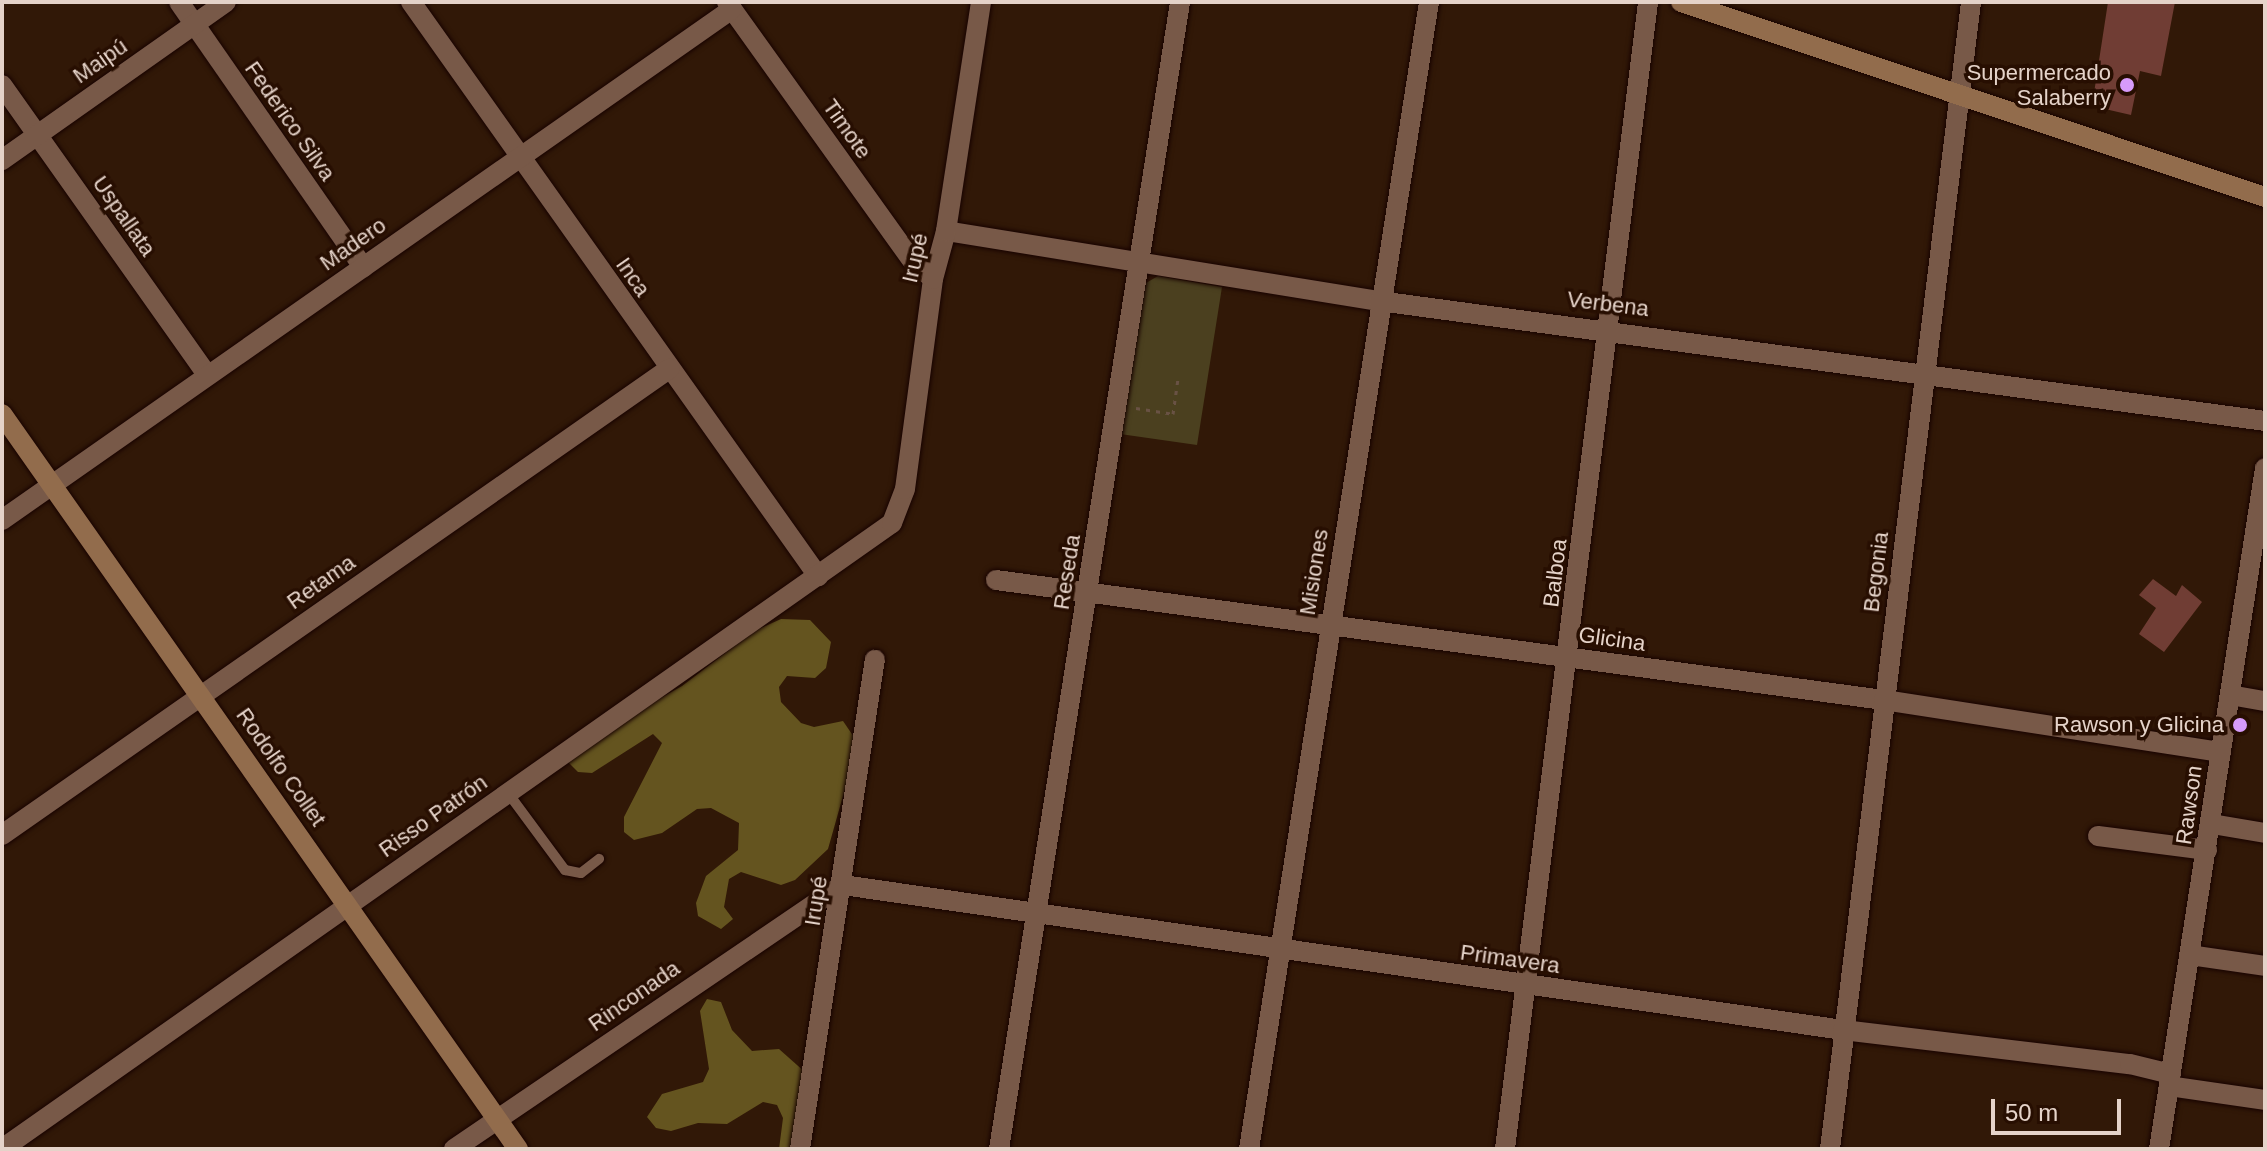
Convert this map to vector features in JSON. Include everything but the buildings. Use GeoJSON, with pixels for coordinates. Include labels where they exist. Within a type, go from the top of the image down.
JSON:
{"type":"FeatureCollection","features":[{"type":"Feature","properties":{"kind":"street","name":"Federico Silva"},"geometry":{"type":"LineString","coordinates":[[179,2],[363,267]]}},
{"type":"Feature","properties":{"kind":"street","name":"Maipú"},"geometry":{"type":"LineString","coordinates":[[2,160],[226,2]]}},
{"type":"Feature","properties":{"kind":"street","name":"Inca"},"geometry":{"type":"LineString","coordinates":[[411,2],[818,576]]}},
{"type":"Feature","properties":{"kind":"street","name":"Irupé"},"geometry":{"type":"LineString","coordinates":[[892,523],[905,489],[933,279],[946,231],[981,2]]}},
{"type":"Feature","properties":{"kind":"street","name":"Reseda"},"geometry":{"type":"LineString","coordinates":[[999,1149],[1180,2]]}},
{"type":"Feature","properties":{"kind":"street","name":"Misiones"},"geometry":{"type":"LineString","coordinates":[[1249,1149],[1379,301],[1429,2]]}},
{"type":"Feature","properties":{"kind":"street","name":"Balboa"},"geometry":{"type":"LineString","coordinates":[[1505,1149],[1569,658],[1648,2]]}},
{"type":"Feature","properties":{"kind":"street"},"geometry":{"type":"LineString","coordinates":[[1681,2],[2265,197]]}},
{"type":"Feature","properties":{"kind":"street","name":"Begonia"},"geometry":{"type":"LineString","coordinates":[[1830,1149],[1971,2]]}},
{"type":"Feature","properties":{"kind":"street","name":"Madero"},"geometry":{"type":"LineString","coordinates":[[2,520],[521,157],[730,5]]}},
{"type":"Feature","properties":{"kind":"street","name":"Timote"},"geometry":{"type":"LineString","coordinates":[[730,5],[912,260],[933,279]]}},
{"type":"Feature","properties":{"kind":"street","name":"Uspallata"},"geometry":{"type":"LineString","coordinates":[[2,85],[207,374]]}},
{"type":"Feature","properties":{"kind":"street","name":"Verbena"},"geometry":{"type":"LineString","coordinates":[[946,231],[1379,301],[1610,328],[2265,421]]}},
{"type":"Feature","properties":{"kind":"street","name":"Retama"},"geometry":{"type":"LineString","coordinates":[[2,835],[669,369]]}},
{"type":"Feature","properties":{"kind":"street","name":"Rodolfo Collet"},"geometry":{"type":"LineString","coordinates":[[2,414],[518,1149]]}},
{"type":"Feature","properties":{"kind":"street","name":"Rawson"},"geometry":{"type":"LineString","coordinates":[[2159,1149],[2230,695],[2259,559],[2265,468]]}},
{"type":"Feature","properties":{"kind":"street","name":"Risso Patrón"},"geometry":{"type":"LineString","coordinates":[[2,1149],[892,523]]}},
{"type":"Feature","properties":{"kind":"street","name":"Glicina"},"geometry":{"type":"LineString","coordinates":[[996,580],[1884,700],[2221,752]]}},
{"type":"Feature","properties":{"kind":"street","name":"Irupé"},"geometry":{"type":"LineString","coordinates":[[800,1149],[843,885],[875,660]]}},
{"type":"Feature","properties":{"kind":"street"},"geometry":{"type":"LineString","coordinates":[[2230,695],[2265,701]]}},
{"type":"Feature","properties":{"kind":"street"},"geometry":{"type":"LineString","coordinates":[[2212,824],[2265,833]]}},
{"type":"Feature","properties":{"kind":"street"},"geometry":{"type":"LineString","coordinates":[[2098,836],[2207,850]]}},
{"type":"Feature","properties":{"kind":"street","name":"Primavera"},"geometry":{"type":"LineString","coordinates":[[843,885],[1526,986],[1843,1030],[2130,1064],[2170,1080],[2265,1100]]}},
{"type":"Feature","properties":{"kind":"street","name":"Rinconada"},"geometry":{"type":"LineString","coordinates":[[454,1149],[843,885]]}},
{"type":"Feature","properties":{"kind":"street"},"geometry":{"type":"LineString","coordinates":[[2190,955],[2265,966]]}},
{"type":"Feature","properties":{"kind":"lane"},"geometry":{"type":"LineString","coordinates":[[508,793],[565,870],[581,873],[599,859]]}},
{"type":"Feature","properties":{"kind":"path"},"geometry":{"type":"LineString","coordinates":[[1117,405],[1173,414],[1178,379]]}},
{"type":"Feature","properties":{"kind":"shaded area"},"geometry":{"type":"Polygon","coordinates":[[[1158,276],[1222,287],[1197,445],[1120,434],[1146,283],[1158,276]]]}},
{"type":"Feature","properties":{"kind":"shaded area"},"geometry":{"type":"Polygon","coordinates":[[[781,619],[810,620],[831,642],[826,668],[815,678],[787,676],[779,687],[781,702],[801,723],[814,727],[843,721],[858,743],[828,849],[795,880],[781,885],[741,872],[729,879],[724,907],[733,919],[721,929],[698,916],[696,903],[706,876],[738,850],[739,823],[711,808],[697,809],[662,833],[634,840],[624,832],[624,817],[662,743],[653,734],[592,773],[578,772],[569,763],[570,749],[682,686],[754,631],[781,619]]]}},
{"type":"Feature","properties":{"kind":"shaded area"},"geometry":{"type":"Polygon","coordinates":[[[707,999],[721,1002],[732,1030],[752,1051],[779,1049],[815,1081],[801,1149],[779,1149],[783,1118],[777,1105],[763,1102],[727,1124],[698,1123],[671,1131],[656,1128],[647,1117],[662,1094],[703,1082],[709,1069],[700,1011],[707,999]]]}},
{"type":"Feature","properties":{"kind":"place","name":"Supermercado Salaberry"},"geometry":{"type":"Point","coordinates":[2127,85]}},
{"type":"Feature","properties":{"kind":"place","name":"Rawson y Glicina"},"geometry":{"type":"Point","coordinates":[2240,725]}}]}
